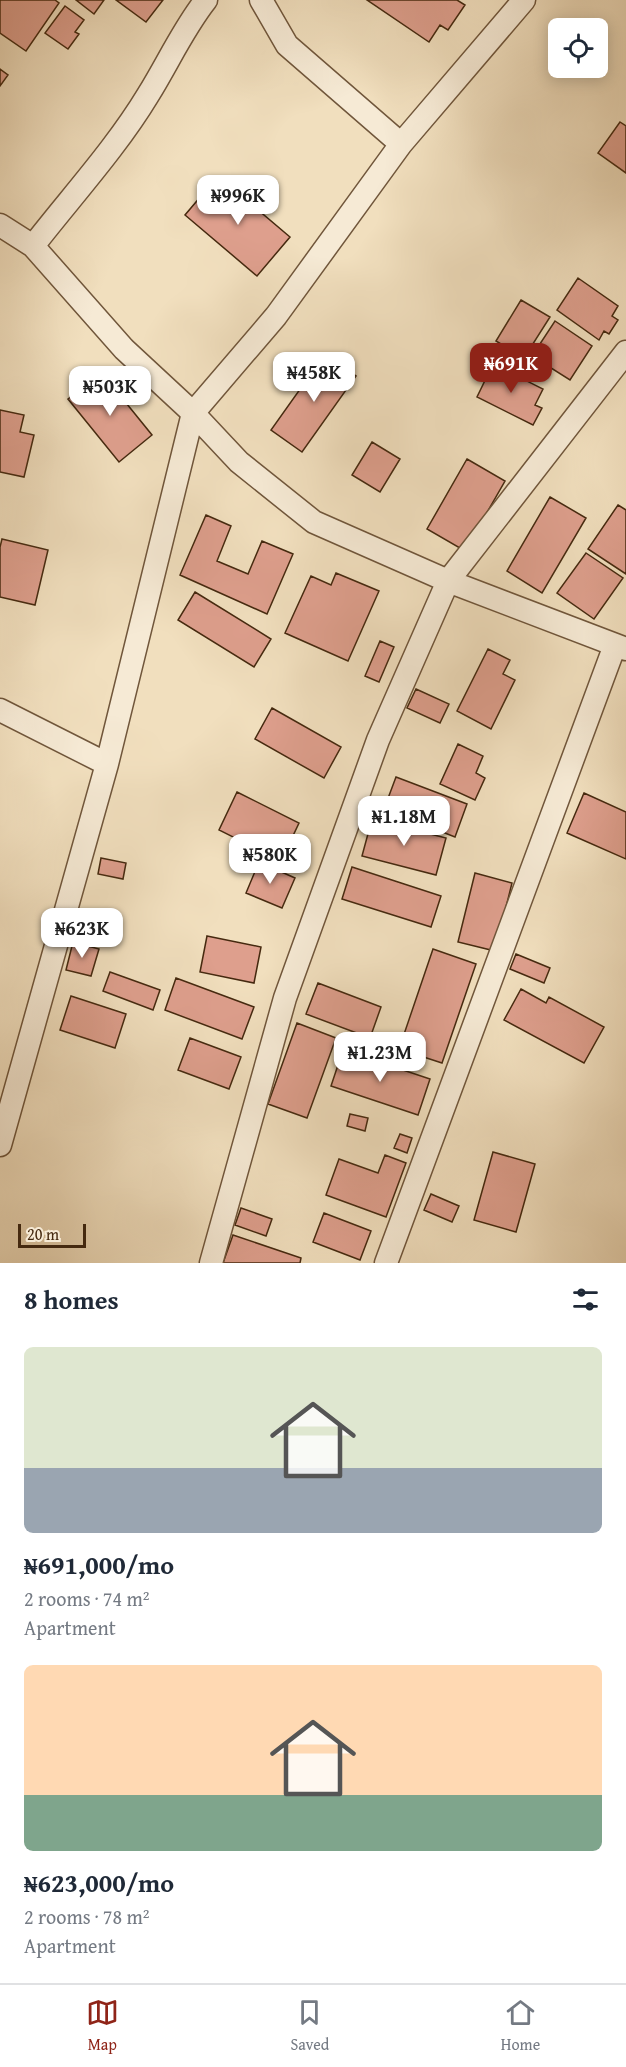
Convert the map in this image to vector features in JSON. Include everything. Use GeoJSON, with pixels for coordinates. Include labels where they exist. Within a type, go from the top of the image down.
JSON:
{"type":"FeatureCollection","features":[{"type":"Feature","properties":{"kind":"street"},"geometry":{"type":"LineString","coordinates":[[33,246],[128,124],[148,95],[195,14],[206,0]]}},
{"type":"Feature","properties":{"kind":"street"},"geometry":{"type":"LineString","coordinates":[[261,0],[287,45],[401,144]]}},
{"type":"Feature","properties":{"kind":"street"},"geometry":{"type":"LineString","coordinates":[[0,1145],[107,764],[193,413],[276,315],[401,144],[524,0]]}},
{"type":"Feature","properties":{"kind":"street"},"geometry":{"type":"LineString","coordinates":[[0,225],[33,246],[124,349],[193,413],[239,462],[315,522],[448,581],[621,647],[386,1263]]}},
{"type":"Feature","properties":{"kind":"street"},"geometry":{"type":"LineString","coordinates":[[211,1263],[285,998],[378,740],[448,581],[626,352]]}},
{"type":"Feature","properties":{"kind":"street"},"geometry":{"type":"LineString","coordinates":[[0,710],[107,764]]}},
{"type":"Feature","properties":{"kind":"building"},"geometry":{"type":"Polygon","coordinates":[[[0,0],[55,0],[59,3],[26,51],[0,33],[0,0]]]}},
{"type":"Feature","properties":{"kind":"building"},"geometry":{"type":"Polygon","coordinates":[[[76,0],[104,0],[94,14],[76,0]]]}},
{"type":"Feature","properties":{"kind":"building"},"geometry":{"type":"Polygon","coordinates":[[[116,0],[163,0],[146,22],[116,0]]]}},
{"type":"Feature","properties":{"kind":"building"},"geometry":{"type":"Polygon","coordinates":[[[367,0],[457,0],[465,5],[448,30],[440,25],[429,42],[367,0]]]}},
{"type":"Feature","properties":{"kind":"building"},"geometry":{"type":"Polygon","coordinates":[[[65,6],[84,20],[75,32],[79,34],[68,49],[45,33],[65,6]]]}},
{"type":"Feature","properties":{"kind":"building"},"geometry":{"type":"Polygon","coordinates":[[[0,69],[8,75],[0,86],[0,69]]]}},
{"type":"Feature","properties":{"kind":"building"},"geometry":{"type":"Polygon","coordinates":[[[620,122],[626,126],[626,173],[598,153],[620,122]]]}},
{"type":"Feature","properties":{"kind":"building"},"geometry":{"type":"Polygon","coordinates":[[[218,176],[290,237],[257,276],[185,215],[218,176]]]}},
{"type":"Feature","properties":{"kind":"building"},"geometry":{"type":"Polygon","coordinates":[[[578,278],[618,306],[612,316],[618,320],[609,334],[604,331],[599,340],[557,310],[578,278]]]}},
{"type":"Feature","properties":{"kind":"building"},"geometry":{"type":"Polygon","coordinates":[[[521,300],[550,317],[524,358],[496,341],[521,300]]]}},
{"type":"Feature","properties":{"kind":"building"},"geometry":{"type":"Polygon","coordinates":[[[555,321],[592,346],[570,380],[532,356],[555,321]]]}},
{"type":"Feature","properties":{"kind":"building"},"geometry":{"type":"Polygon","coordinates":[[[325,354],[356,376],[302,452],[271,430],[325,354]]]}},
{"type":"Feature","properties":{"kind":"building"},"geometry":{"type":"Polygon","coordinates":[[[493,364],[543,389],[535,405],[542,408],[533,425],[477,397],[493,364]]]}},
{"type":"Feature","properties":{"kind":"building"},"geometry":{"type":"Polygon","coordinates":[[[101,372],[152,435],[119,462],[68,399],[101,372]]]}},
{"type":"Feature","properties":{"kind":"building"},"geometry":{"type":"Polygon","coordinates":[[[0,410],[24,415],[20,432],[34,435],[24,477],[0,472],[0,410]]]}},
{"type":"Feature","properties":{"kind":"building"},"geometry":{"type":"Polygon","coordinates":[[[372,442],[400,459],[380,492],[352,475],[372,442]]]}},
{"type":"Feature","properties":{"kind":"building"},"geometry":{"type":"Polygon","coordinates":[[[467,459],[505,481],[465,551],[427,529],[467,459]]]}},
{"type":"Feature","properties":{"kind":"building"},"geometry":{"type":"Polygon","coordinates":[[[550,497],[586,518],[542,593],[507,571],[550,497]]]}},
{"type":"Feature","properties":{"kind":"building"},"geometry":{"type":"Polygon","coordinates":[[[618,505],[626,510],[626,574],[588,549],[618,505]]]}},
{"type":"Feature","properties":{"kind":"building"},"geometry":{"type":"Polygon","coordinates":[[[206,515],[231,526],[217,561],[248,574],[262,541],[293,554],[267,614],[180,575],[206,515]]]}},
{"type":"Feature","properties":{"kind":"building"},"geometry":{"type":"Polygon","coordinates":[[[2,539],[48,550],[35,605],[0,597],[2,539]]]}},
{"type":"Feature","properties":{"kind":"building"},"geometry":{"type":"Polygon","coordinates":[[[586,553],[623,578],[594,619],[557,593],[586,553]]]}},
{"type":"Feature","properties":{"kind":"building"},"geometry":{"type":"Polygon","coordinates":[[[336,573],[379,591],[348,661],[285,633],[311,576],[331,585],[336,573]]]}},
{"type":"Feature","properties":{"kind":"building"},"geometry":{"type":"Polygon","coordinates":[[[195,592],[271,639],[254,667],[178,620],[195,592]]]}},
{"type":"Feature","properties":{"kind":"building"},"geometry":{"type":"Polygon","coordinates":[[[380,641],[394,647],[379,682],[365,676],[380,641]]]}},
{"type":"Feature","properties":{"kind":"building"},"geometry":{"type":"Polygon","coordinates":[[[488,649],[510,660],[503,674],[515,680],[491,729],[457,711],[488,649]]]}},
{"type":"Feature","properties":{"kind":"building"},"geometry":{"type":"Polygon","coordinates":[[[416,689],[449,704],[440,723],[407,708],[416,689]]]}},
{"type":"Feature","properties":{"kind":"building"},"geometry":{"type":"Polygon","coordinates":[[[272,708],[341,747],[324,778],[255,739],[272,708]]]}},
{"type":"Feature","properties":{"kind":"building"},"geometry":{"type":"Polygon","coordinates":[[[458,744],[483,756],[476,773],[485,778],[475,800],[440,784],[458,744]]]}},
{"type":"Feature","properties":{"kind":"building"},"geometry":{"type":"Polygon","coordinates":[[[396,777],[467,804],[455,837],[384,809],[396,777]]]}},
{"type":"Feature","properties":{"kind":"building"},"geometry":{"type":"Polygon","coordinates":[[[237,792],[299,823],[281,861],[219,830],[237,792]]]}},
{"type":"Feature","properties":{"kind":"building"},"geometry":{"type":"Polygon","coordinates":[[[584,793],[626,812],[626,859],[567,833],[584,793]]]}},
{"type":"Feature","properties":{"kind":"building"},"geometry":{"type":"Polygon","coordinates":[[[372,819],[446,838],[436,875],[362,856],[372,819]]]}},
{"type":"Feature","properties":{"kind":"building"},"geometry":{"type":"Polygon","coordinates":[[[101,858],[126,863],[123,879],[98,874],[101,858]]]}},
{"type":"Feature","properties":{"kind":"building"},"geometry":{"type":"Polygon","coordinates":[[[259,862],[295,878],[282,908],[246,893],[259,862]]]}},
{"type":"Feature","properties":{"kind":"building"},"geometry":{"type":"Polygon","coordinates":[[[352,867],[441,896],[431,927],[342,899],[352,867]]]}},
{"type":"Feature","properties":{"kind":"building"},"geometry":{"type":"Polygon","coordinates":[[[475,873],[512,883],[495,951],[458,942],[475,873]]]}},
{"type":"Feature","properties":{"kind":"building"},"geometry":{"type":"Polygon","coordinates":[[[207,936],[261,947],[254,983],[200,972],[207,936]]]}},
{"type":"Feature","properties":{"kind":"building"},"geometry":{"type":"Polygon","coordinates":[[[73,942],[99,949],[91,976],[66,970],[73,942]]]}},
{"type":"Feature","properties":{"kind":"building"},"geometry":{"type":"Polygon","coordinates":[[[433,949],[476,964],[442,1063],[399,1049],[433,949]]]}},
{"type":"Feature","properties":{"kind":"building"},"geometry":{"type":"Polygon","coordinates":[[[516,954],[550,968],[544,983],[510,969],[516,954]]]}},
{"type":"Feature","properties":{"kind":"building"},"geometry":{"type":"Polygon","coordinates":[[[110,972],[160,990],[153,1010],[103,991],[110,972]]]}},
{"type":"Feature","properties":{"kind":"building"},"geometry":{"type":"Polygon","coordinates":[[[176,978],[254,1007],[242,1039],[165,1010],[176,978]]]}},
{"type":"Feature","properties":{"kind":"building"},"geometry":{"type":"Polygon","coordinates":[[[318,983],[381,1007],[370,1038],[306,1014],[318,983]]]}},
{"type":"Feature","properties":{"kind":"building"},"geometry":{"type":"Polygon","coordinates":[[[521,989],[546,1003],[549,997],[604,1027],[584,1063],[504,1020],[521,989]]]}},
{"type":"Feature","properties":{"kind":"building"},"geometry":{"type":"Polygon","coordinates":[[[71,996],[126,1014],[115,1048],[60,1030],[71,996]]]}},
{"type":"Feature","properties":{"kind":"building"},"geometry":{"type":"Polygon","coordinates":[[[297,1023],[336,1038],[307,1118],[268,1104],[297,1023]]]}},
{"type":"Feature","properties":{"kind":"building"},"geometry":{"type":"Polygon","coordinates":[[[190,1038],[241,1057],[229,1089],[178,1070],[190,1038]]]}},
{"type":"Feature","properties":{"kind":"building"},"geometry":{"type":"Polygon","coordinates":[[[343,1050],[430,1079],[418,1115],[331,1086],[343,1050]]]}},
{"type":"Feature","properties":{"kind":"building"},"geometry":{"type":"Polygon","coordinates":[[[350,1114],[368,1118],[365,1131],[347,1126],[350,1114]]]}},
{"type":"Feature","properties":{"kind":"building"},"geometry":{"type":"Polygon","coordinates":[[[400,1134],[412,1138],[407,1153],[394,1148],[400,1134]]]}},
{"type":"Feature","properties":{"kind":"building"},"geometry":{"type":"Polygon","coordinates":[[[493,1152],[535,1164],[516,1232],[474,1220],[493,1152]]]}},
{"type":"Feature","properties":{"kind":"building"},"geometry":{"type":"Polygon","coordinates":[[[385,1155],[406,1163],[386,1217],[326,1195],[339,1159],[378,1173],[385,1155]]]}},
{"type":"Feature","properties":{"kind":"building"},"geometry":{"type":"Polygon","coordinates":[[[431,1194],[459,1206],[452,1222],[424,1210],[431,1194]]]}},
{"type":"Feature","properties":{"kind":"building"},"geometry":{"type":"Polygon","coordinates":[[[241,1208],[272,1219],[266,1236],[235,1225],[241,1208]]]}},
{"type":"Feature","properties":{"kind":"building"},"geometry":{"type":"Polygon","coordinates":[[[324,1213],[371,1231],[360,1260],[313,1242],[324,1213]]]}},
{"type":"Feature","properties":{"kind":"building"},"geometry":{"type":"Polygon","coordinates":[[[233,1235],[301,1258],[300,1263],[223,1263],[233,1235]]]}}]}
